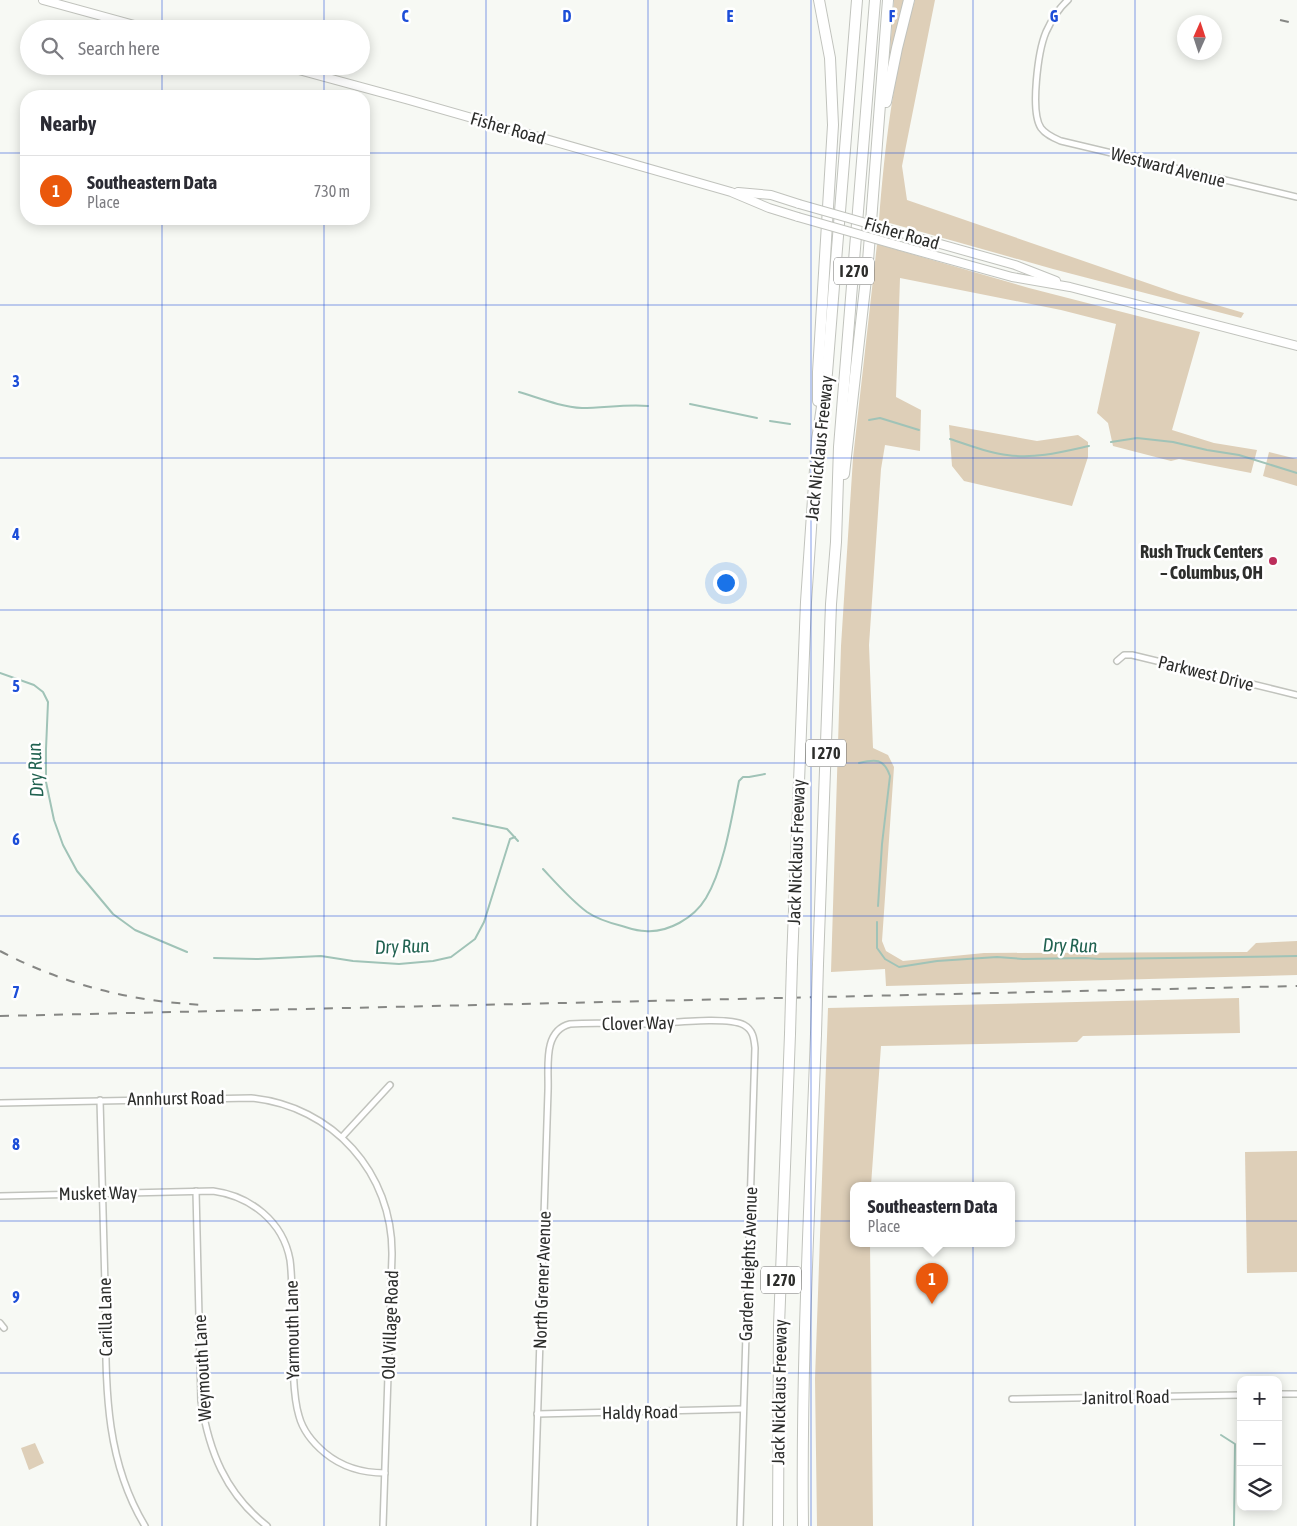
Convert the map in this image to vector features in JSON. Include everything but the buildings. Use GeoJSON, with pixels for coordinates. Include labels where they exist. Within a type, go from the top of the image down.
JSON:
{"type":"FeatureCollection","features":[{"type":"Feature","properties":{"kind":"highway"},"geometry":{"type":"LineString","coordinates":[[817,440],[818,372],[834,125],[830,58],[819,0]]}},
{"type":"Feature","properties":{"kind":"highway","name":"Jack Nicklaus Freeway"},"geometry":{"type":"LineString","coordinates":[[778,1526],[779,1335],[805,611],[817,440],[827,373],[856,0]]}},
{"type":"Feature","properties":{"kind":"highway","name":"Jack Nicklaus Freeway"},"geometry":{"type":"LineString","coordinates":[[803,1526],[807,1274],[831,604],[836,542],[840,438],[875,0]]}},
{"type":"Feature","properties":{"kind":"highway"},"geometry":{"type":"LineString","coordinates":[[836,542],[868,261],[888,0]]}},
{"type":"Feature","properties":{"kind":"highway"},"geometry":{"type":"LineString","coordinates":[[877,150],[897,48],[909,0]]}},
{"type":"Feature","properties":{"kind":"main road"},"geometry":{"type":"LineString","coordinates":[[43,0],[116,20]]}},
{"type":"Feature","properties":{"kind":"main road","name":"Fisher Road"},"geometry":{"type":"LineString","coordinates":[[316,75],[369,90]]}},
{"type":"Feature","properties":{"kind":"main road","name":"Fisher Road"},"geometry":{"type":"LineString","coordinates":[[370,90],[731,192],[769,208],[798,217],[1012,277],[1070,287],[1297,346]]}},
{"type":"Feature","properties":{"kind":"main road","name":"Fisher Road"},"geometry":{"type":"LineString","coordinates":[[731,192],[771,195],[1015,265],[1070,287]]}},
{"type":"Feature","properties":{"kind":"street","name":"Westward Avenue"},"geometry":{"type":"LineString","coordinates":[[1068,0],[1056,14],[1046,32],[1036,85],[1036,118],[1042,129],[1050,136],[1061,141],[1297,197]]}},
{"type":"Feature","properties":{"kind":"street","name":"Parkwest Drive"},"geometry":{"type":"LineString","coordinates":[[1117,660],[1132,654],[1297,695]]}},
{"type":"Feature","properties":{"kind":"street","name":"Clover Way"},"geometry":{"type":"LineString","coordinates":[[554,1034],[560,1027],[576,1023],[649,1024],[726,1021]]}},
{"type":"Feature","properties":{"kind":"street","name":"Garden Heights Avenue"},"geometry":{"type":"LineString","coordinates":[[726,1021],[747,1026],[754,1036],[756,1048],[740,1526]]}},
{"type":"Feature","properties":{"kind":"street","name":"North Grener Avenue"},"geometry":{"type":"LineString","coordinates":[[534,1526],[550,1042],[554,1034]]}},
{"type":"Feature","properties":{"kind":"street"},"geometry":{"type":"LineString","coordinates":[[342,1137],[390,1085]]}},
{"type":"Feature","properties":{"kind":"street","name":"Annhurst Road"},"geometry":{"type":"LineString","coordinates":[[0,1102],[237,1097],[264,1099],[313,1116],[342,1137]]}},
{"type":"Feature","properties":{"kind":"street","name":"Carilla Lane"},"geometry":{"type":"LineString","coordinates":[[100,1100],[107,1392],[110,1430],[117,1462],[145,1526]]}},
{"type":"Feature","properties":{"kind":"street","name":"Old Village Road"},"geometry":{"type":"LineString","coordinates":[[342,1137],[361,1159],[377,1185],[388,1212],[391,1229],[392,1256],[383,1526]]}},
{"type":"Feature","properties":{"kind":"street","name":"Musket Way"},"geometry":{"type":"LineString","coordinates":[[0,1196],[196,1191]]}},
{"type":"Feature","properties":{"kind":"street","name":"Yarmouth Lane"},"geometry":{"type":"LineString","coordinates":[[196,1191],[225,1193],[240,1197],[258,1209],[273,1224],[284,1242],[290,1259],[294,1388],[295,1402],[301,1422],[313,1442],[336,1461],[347,1467],[359,1470],[385,1473]]}},
{"type":"Feature","properties":{"kind":"street","name":"Weymouth Lane"},"geometry":{"type":"LineString","coordinates":[[196,1191],[201,1401],[206,1431],[216,1462],[229,1484],[245,1506],[266,1526]]}},
{"type":"Feature","properties":{"kind":"street"},"geometry":{"type":"LineString","coordinates":[[0,1322],[4,1328]]}},
{"type":"Feature","properties":{"kind":"street"},"geometry":{"type":"LineString","coordinates":[[1282,1394],[1297,1394]]}},
{"type":"Feature","properties":{"kind":"street","name":"Janitrol Road"},"geometry":{"type":"LineString","coordinates":[[1012,1399],[1237,1395]]}},
{"type":"Feature","properties":{"kind":"street","name":"Haldy Road"},"geometry":{"type":"LineString","coordinates":[[537,1414],[743,1409]]}},
{"type":"Feature","properties":{"kind":"shaded area"},"geometry":{"type":"Polygon","coordinates":[[[894,0],[906,0],[891,63],[889,62],[894,0]]]}},
{"type":"Feature","properties":{"kind":"shaded area"},"geometry":{"type":"Polygon","coordinates":[[[915,0],[935,0],[902,166],[907,200],[1179,294],[1244,313],[1241,318],[1053,269],[879,220],[891,109],[901,54],[915,0]]]}},
{"type":"Feature","properties":{"kind":"shaded area"},"geometry":{"type":"Polygon","coordinates":[[[877,244],[1029,288],[1200,332],[1172,430],[1214,443],[1257,450],[1251,473],[1179,459],[1171,461],[1113,446],[1108,423],[1097,413],[1116,324],[1061,310],[900,278],[896,397],[921,410],[920,451],[885,445],[881,469],[869,645],[873,748],[888,755],[894,767],[882,941],[886,951],[903,961],[984,953],[1247,952],[1256,943],[1297,941],[1297,975],[886,986],[885,969],[831,972],[841,646],[853,458],[877,244]]]}},
{"type":"Feature","properties":{"kind":"shaded area"},"geometry":{"type":"Polygon","coordinates":[[[949,425],[1037,441],[1078,435],[1088,442],[1088,457],[1072,506],[964,481],[952,466],[949,425]]]}},
{"type":"Feature","properties":{"kind":"shaded area"},"geometry":{"type":"Polygon","coordinates":[[[1269,452],[1297,459],[1297,486],[1263,476],[1269,452]]]}},
{"type":"Feature","properties":{"kind":"shaded area"},"geometry":{"type":"Polygon","coordinates":[[[1239,998],[1240,1033],[1083,1036],[1077,1042],[881,1046],[871,1182],[850,1182],[850,1247],[870,1247],[873,1526],[817,1526],[815,1379],[828,1008],[1239,998]]]}},
{"type":"Feature","properties":{"kind":"shaded area"},"geometry":{"type":"Polygon","coordinates":[[[1297,1151],[1297,1272],[1247,1273],[1245,1152],[1297,1151]]]}},
{"type":"Feature","properties":{"kind":"shaded area"},"geometry":{"type":"Polygon","coordinates":[[[35,1443],[44,1463],[29,1470],[21,1448],[35,1443]]]}},
{"type":"Feature","properties":{"kind":"waterway"},"geometry":{"type":"LineString","coordinates":[[519,392],[550,402],[582,408],[648,406]]}},
{"type":"Feature","properties":{"kind":"waterway"},"geometry":{"type":"LineString","coordinates":[[690,404],[757,418]]}},
{"type":"Feature","properties":{"kind":"waterway"},"geometry":{"type":"LineString","coordinates":[[869,420],[880,418],[919,430]]}},
{"type":"Feature","properties":{"kind":"waterway"},"geometry":{"type":"LineString","coordinates":[[770,421],[790,424]]}},
{"type":"Feature","properties":{"kind":"waterway"},"geometry":{"type":"LineString","coordinates":[[1111,442],[1137,438],[1173,442],[1239,455],[1297,473]]}},
{"type":"Feature","properties":{"kind":"waterway"},"geometry":{"type":"LineString","coordinates":[[950,439],[993,452],[1017,456],[1048,454],[1089,446]]}},
{"type":"Feature","properties":{"kind":"waterway","name":"Dry Run"},"geometry":{"type":"LineString","coordinates":[[0,673],[34,685],[43,692],[48,702],[46,782],[54,820],[63,845],[77,871],[113,914],[135,930],[187,952]]}},
{"type":"Feature","properties":{"kind":"waterway","name":"Dry Run"},"geometry":{"type":"LineString","coordinates":[[859,763],[878,761],[885,766],[890,776],[882,844],[878,906]]}},
{"type":"Feature","properties":{"kind":"waterway","name":"Dry Run"},"geometry":{"type":"LineString","coordinates":[[543,869],[575,902],[599,919],[642,931],[654,931],[671,927],[695,912],[706,898],[712,886],[723,857],[739,781],[743,777],[765,774]]}},
{"type":"Feature","properties":{"kind":"waterway","name":"Dry Run"},"geometry":{"type":"LineString","coordinates":[[453,818],[507,829],[518,841]]}},
{"type":"Feature","properties":{"kind":"waterway","name":"Dry Run"},"geometry":{"type":"LineString","coordinates":[[214,958],[258,959],[321,956],[353,961],[399,964],[433,961],[451,957],[475,939],[484,922],[510,839],[515,837]]}},
{"type":"Feature","properties":{"kind":"waterway","name":"Dry Run"},"geometry":{"type":"LineString","coordinates":[[877,922],[877,948],[885,959],[899,967],[937,961],[997,957],[1100,959],[1297,956]]}},
{"type":"Feature","properties":{"kind":"waterway"},"geometry":{"type":"LineString","coordinates":[[1221,1435],[1235,1444],[1234,1526]]}},
{"type":"Feature","properties":{"kind":"railway"},"geometry":{"type":"LineString","coordinates":[[1280,20],[1297,24]]}},
{"type":"Feature","properties":{"kind":"railway"},"geometry":{"type":"LineString","coordinates":[[0,951],[49,973],[100,990],[152,1000],[206,1005]]}},
{"type":"Feature","properties":{"kind":"railway"},"geometry":{"type":"LineString","coordinates":[[0,1016],[1297,986]]}},
{"type":"Feature","properties":{"kind":"place","name":"Rush Truck Centers – Columbus, OH"},"geometry":{"type":"Point","coordinates":[1273,561]}},
{"type":"Feature","properties":{"kind":"place","name":"Southeastern Data"},"geometry":{"type":"Point","coordinates":[932,1304]}}]}
